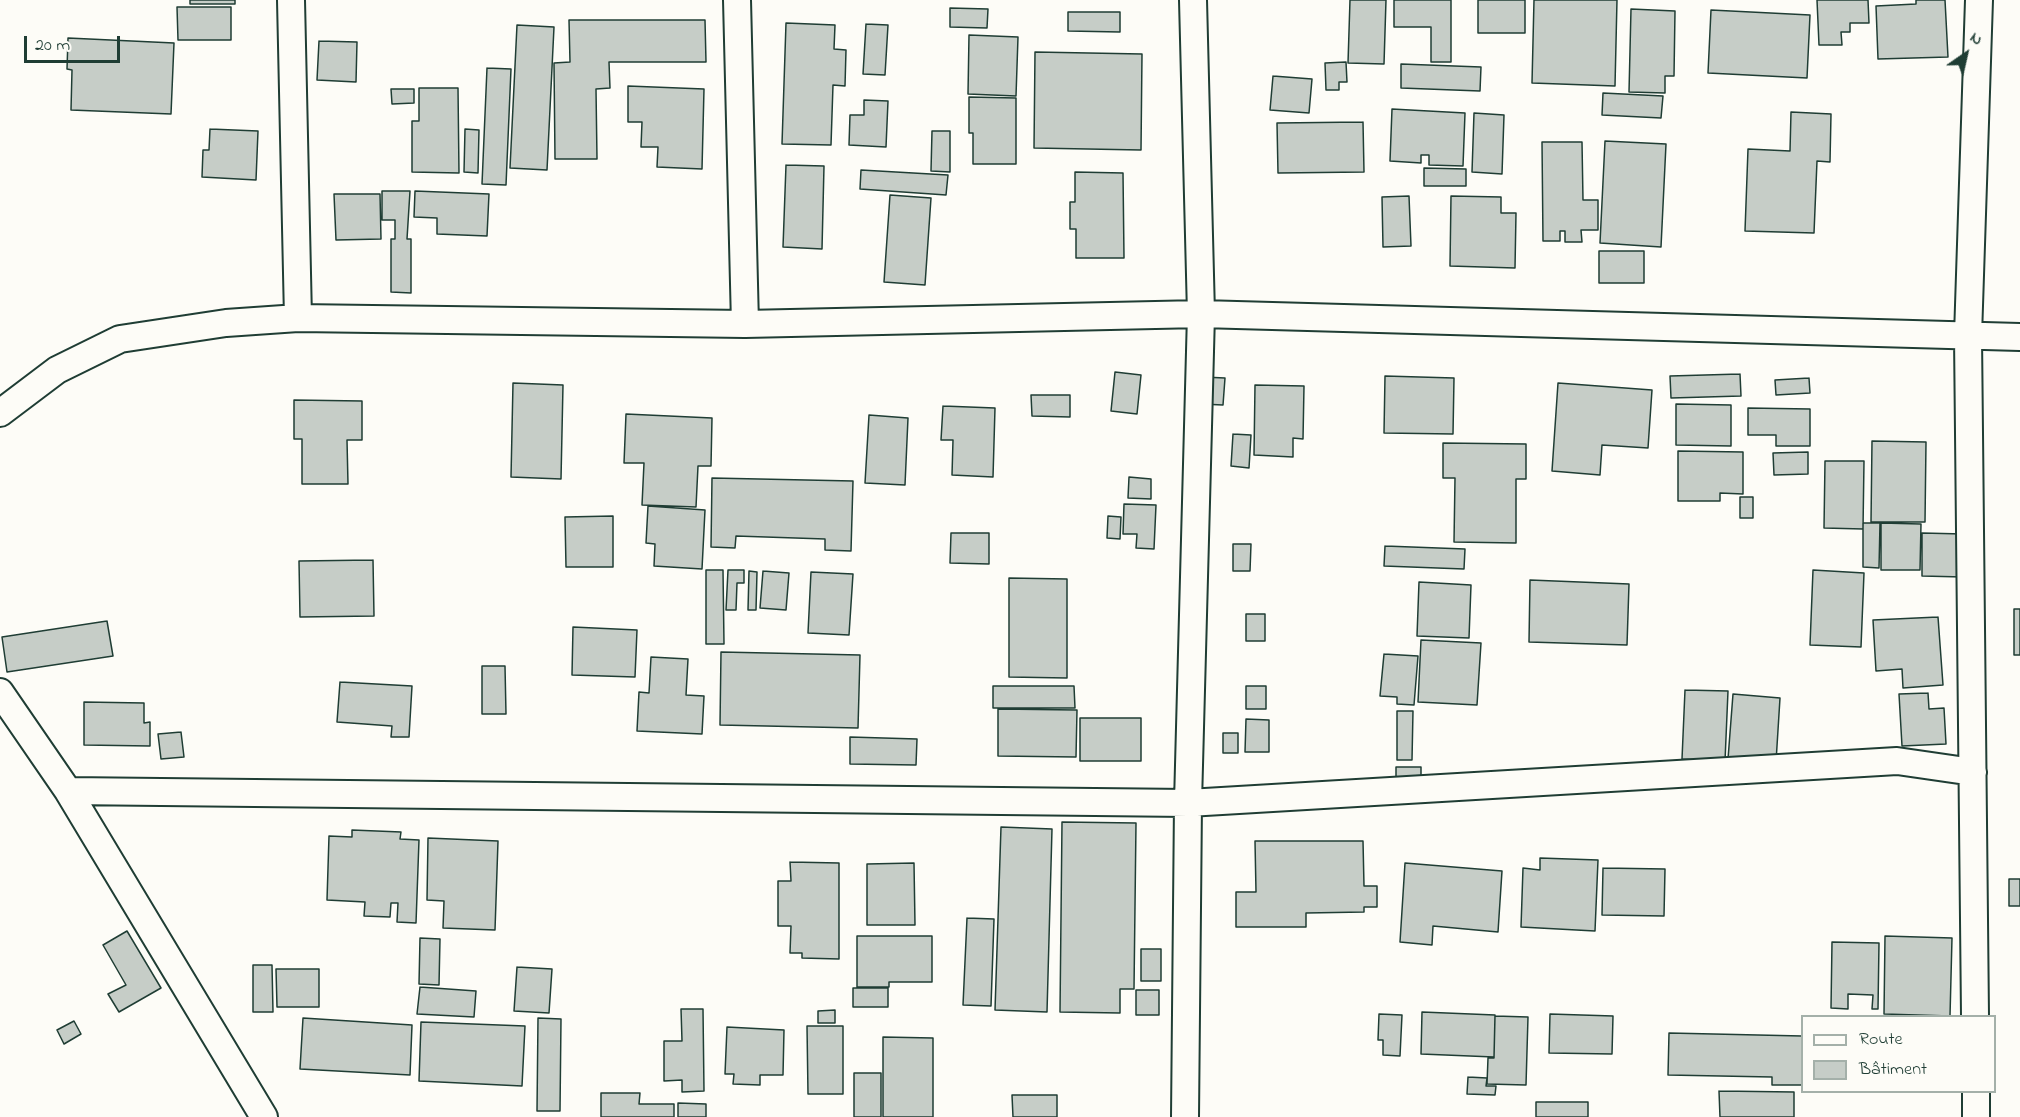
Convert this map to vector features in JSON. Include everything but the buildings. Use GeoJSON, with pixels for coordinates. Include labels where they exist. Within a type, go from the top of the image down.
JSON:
{"type":"FeatureCollection","features":[{"type":"Feature","properties":{"kind":"street"},"geometry":{"type":"LineString","coordinates":[[291,0],[298,318]]}},
{"type":"Feature","properties":{"kind":"street"},"geometry":{"type":"LineString","coordinates":[[737,0],[746,324]]}},
{"type":"Feature","properties":{"kind":"street"},"geometry":{"type":"LineString","coordinates":[[1185,1117],[1188,803],[1201,314],[1193,0]]}},
{"type":"Feature","properties":{"kind":"street"},"geometry":{"type":"LineString","coordinates":[[1975,1015],[1968,336],[1979,0]]}},
{"type":"Feature","properties":{"kind":"street"},"geometry":{"type":"LineString","coordinates":[[0,413],[57,370],[120,339],[226,323],[298,318],[746,324],[1201,314],[2020,337]]}},
{"type":"Feature","properties":{"kind":"street"},"geometry":{"type":"LineString","coordinates":[[0,692],[68,791],[264,1117]]}},
{"type":"Feature","properties":{"kind":"street"},"geometry":{"type":"LineString","coordinates":[[68,791],[1188,803],[1898,761],[1973,772]]}},
{"type":"Feature","properties":{"kind":"street"},"geometry":{"type":"LineString","coordinates":[[1976,1093],[1976,1117]]}}]}
